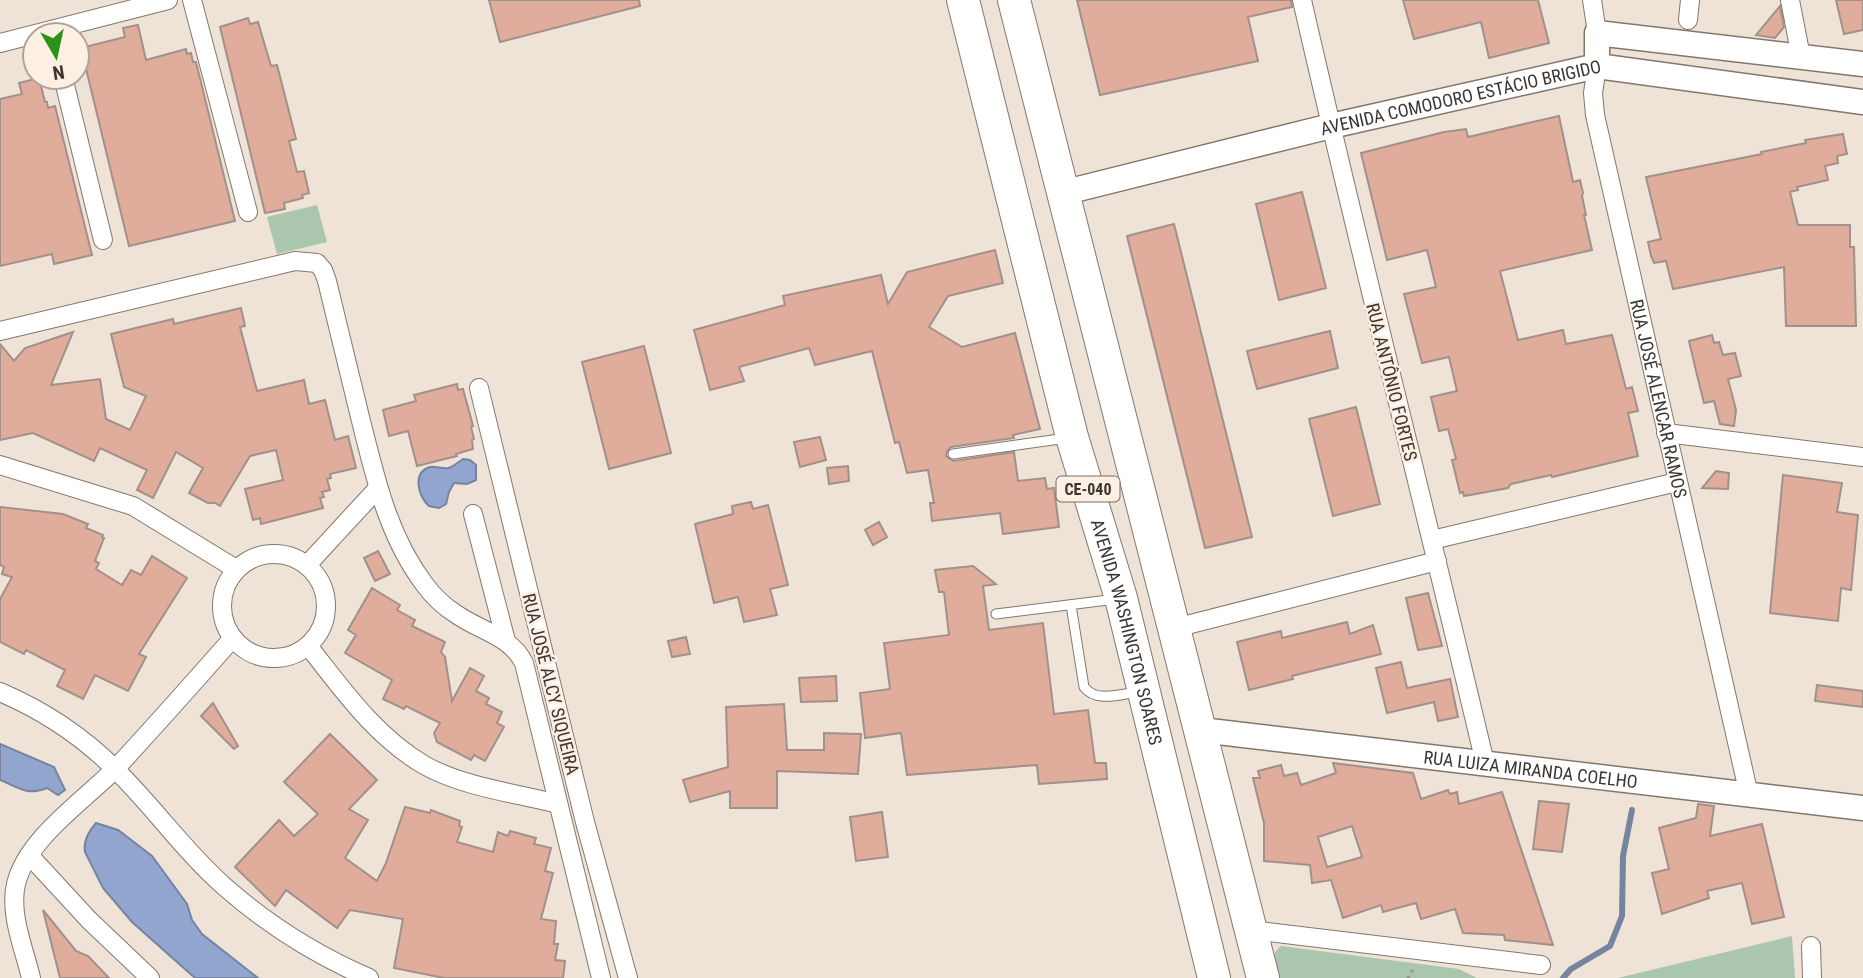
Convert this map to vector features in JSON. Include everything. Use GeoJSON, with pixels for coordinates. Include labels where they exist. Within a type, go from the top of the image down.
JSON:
{"type":"FeatureCollection","features":[{"type":"Feature","properties":{"kind":"highway","name":"AVENIDA WASHINGTON SOARES"},"geometry":{"type":"LineString","coordinates":[[963,0],[1072,437],[1121,598],[1214,978]]}},
{"type":"Feature","properties":{"kind":"highway","name":"CE-040"},"geometry":{"type":"LineString","coordinates":[[1014,0],[1263,978]]}},
{"type":"Feature","properties":{"kind":"main road","name":"AVENIDA COMODORO ESTÁCIO BRIGIDO"},"geometry":{"type":"LineString","coordinates":[[1597,33],[1686,30],[1801,57],[1863,64]]}},
{"type":"Feature","properties":{"kind":"main road","name":"RUA JOSÉ ALENCAR RAMOS"},"geometry":{"type":"LineString","coordinates":[[1597,33],[1597,66]]}},
{"type":"Feature","properties":{"kind":"main road","name":"AVENIDA COMODORO ESTÁCIO BRIGIDO"},"geometry":{"type":"LineString","coordinates":[[1062,193],[1331,126],[1597,66],[1863,102]]}},
{"type":"Feature","properties":{"kind":"main road","name":"RUA LUIZA MIRANDA COELHO"},"geometry":{"type":"LineString","coordinates":[[1201,730],[1863,808]]}},
{"type":"Feature","properties":{"kind":"street"},"geometry":{"type":"LineString","coordinates":[[91,21],[168,0]]}},
{"type":"Feature","properties":{"kind":"street"},"geometry":{"type":"LineString","coordinates":[[192,0],[248,212]]}},
{"type":"Feature","properties":{"kind":"street","name":"RUA ANTÔNIO FORTES"},"geometry":{"type":"LineString","coordinates":[[1302,0],[1375,315],[1485,763]]}},
{"type":"Feature","properties":{"kind":"street","name":"RUA JOSÉ ALENCAR RAMOS"},"geometry":{"type":"LineString","coordinates":[[1592,0],[1597,33]]}},
{"type":"Feature","properties":{"kind":"street"},"geometry":{"type":"LineString","coordinates":[[1686,30],[1690,0]]}},
{"type":"Feature","properties":{"kind":"street"},"geometry":{"type":"LineString","coordinates":[[1790,0],[1801,57]]}},
{"type":"Feature","properties":{"kind":"street"},"geometry":{"type":"LineString","coordinates":[[0,43],[21,39]]}},
{"type":"Feature","properties":{"kind":"street","name":"RUA JOSÉ ALENCAR RAMOS"},"geometry":{"type":"LineString","coordinates":[[1597,66],[1593,93],[1595,115],[1749,794]]}},
{"type":"Feature","properties":{"kind":"street"},"geometry":{"type":"LineString","coordinates":[[67,91],[103,240]]}},
{"type":"Feature","properties":{"kind":"street"},"geometry":{"type":"LineString","coordinates":[[0,331],[295,261],[317,263],[327,281],[378,488],[393,533],[409,565],[430,592],[456,615],[506,641],[519,652],[524,663],[601,978]]}},
{"type":"Feature","properties":{"kind":"street","name":"RUA JOSÉ ALCY SIQUEIRA"},"geometry":{"type":"LineString","coordinates":[[479,388],[585,822],[628,978]]}},
{"type":"Feature","properties":{"kind":"street"},"geometry":{"type":"LineString","coordinates":[[1666,433],[1863,457]]}},
{"type":"Feature","properties":{"kind":"street"},"geometry":{"type":"LineString","coordinates":[[0,465],[133,506],[236,569]]}},
{"type":"Feature","properties":{"kind":"street"},"geometry":{"type":"LineString","coordinates":[[1432,540],[1677,482]]}},
{"type":"Feature","properties":{"kind":"street"},"geometry":{"type":"LineString","coordinates":[[307,565],[378,488]]}},
{"type":"Feature","properties":{"kind":"street"},"geometry":{"type":"LineString","coordinates":[[473,514],[506,641]]}},
{"type":"Feature","properties":{"kind":"street"},"geometry":{"type":"LineString","coordinates":[[272,554],[292,557],[307,565],[322,585],[327,607],[322,629],[309,647],[290,657],[269,659],[249,653],[232,639],[223,623],[221,604],[226,585],[236,569],[253,558],[272,554]]}},
{"type":"Feature","properties":{"kind":"street"},"geometry":{"type":"LineString","coordinates":[[1175,628],[1437,561]]}},
{"type":"Feature","properties":{"kind":"street"},"geometry":{"type":"LineString","coordinates":[[31,978],[14,904],[17,880],[29,855],[115,768],[232,639]]}},
{"type":"Feature","properties":{"kind":"street"},"geometry":{"type":"LineString","coordinates":[[309,647],[365,717],[391,742],[426,766],[465,781],[558,804]]}},
{"type":"Feature","properties":{"kind":"street"},"geometry":{"type":"LineString","coordinates":[[0,692],[27,703],[68,729],[115,768],[174,836],[233,894],[272,926],[338,964],[369,978]]}},
{"type":"Feature","properties":{"kind":"street"},"geometry":{"type":"LineString","coordinates":[[29,855],[89,920],[150,978]]}},
{"type":"Feature","properties":{"kind":"street"},"geometry":{"type":"LineString","coordinates":[[1251,930],[1541,965]]}},
{"type":"Feature","properties":{"kind":"street"},"geometry":{"type":"LineString","coordinates":[[1811,946],[1812,978]]}},
{"type":"Feature","properties":{"kind":"lane"},"geometry":{"type":"LineString","coordinates":[[953,454],[1072,437]]}},
{"type":"Feature","properties":{"kind":"lane"},"geometry":{"type":"LineString","coordinates":[[996,614],[1121,598]]}},
{"type":"Feature","properties":{"kind":"lane"},"geometry":{"type":"LineString","coordinates":[[1071,605],[1084,687],[1089,694],[1098,696],[1144,692]]}},
{"type":"Feature","properties":{"kind":"path"},"geometry":{"type":"LineString","coordinates":[[1408,978],[1414,968]]}},
{"type":"Feature","properties":{"kind":"green space"},"geometry":{"type":"Polygon","coordinates":[[[317,205],[327,242],[277,254],[267,217],[317,205]]]}},
{"type":"Feature","properties":{"kind":"green space"},"geometry":{"type":"Polygon","coordinates":[[[1792,936],[1795,978],[1618,978],[1792,936]]]}},
{"type":"Feature","properties":{"kind":"green space"},"geometry":{"type":"Polygon","coordinates":[[[1281,946],[1459,969],[1477,978],[1279,978],[1274,957],[1281,946]]]}},
{"type":"Feature","properties":{"kind":"water"},"geometry":{"type":"Polygon","coordinates":[[[463,459],[476,465],[476,480],[467,484],[454,483],[446,504],[439,508],[429,506],[420,491],[421,474],[430,467],[446,468],[463,459]]]}},
{"type":"Feature","properties":{"kind":"water"},"geometry":{"type":"Polygon","coordinates":[[[0,744],[54,767],[65,790],[58,795],[47,788],[28,791],[0,780],[0,744]]]}},
{"type":"Feature","properties":{"kind":"water"},"geometry":{"type":"Polygon","coordinates":[[[96,823],[118,830],[152,856],[187,904],[192,920],[202,934],[258,978],[195,978],[132,922],[103,888],[85,852],[87,836],[96,823]]]}},
{"type":"Feature","properties":{"kind":"building"},"geometry":{"type":"Polygon","coordinates":[[[489,0],[639,0],[640,6],[500,42],[489,0]]]}},
{"type":"Feature","properties":{"kind":"building"},"geometry":{"type":"Polygon","coordinates":[[[1077,0],[1291,0],[1292,7],[1248,17],[1258,61],[1100,95],[1077,0]]]}},
{"type":"Feature","properties":{"kind":"building"},"geometry":{"type":"Polygon","coordinates":[[[1403,0],[1538,0],[1549,43],[1489,58],[1481,22],[1414,39],[1403,0]]]}},
{"type":"Feature","properties":{"kind":"building"},"geometry":{"type":"Polygon","coordinates":[[[1836,0],[1863,0],[1863,30],[1844,34],[1836,0]]]}},
{"type":"Feature","properties":{"kind":"building"},"geometry":{"type":"Polygon","coordinates":[[[1780,6],[1784,27],[1775,38],[1756,35],[1780,6]]]}},
{"type":"Feature","properties":{"kind":"building"},"geometry":{"type":"Polygon","coordinates":[[[248,18],[250,24],[258,22],[271,66],[277,65],[296,139],[289,141],[297,172],[304,171],[309,193],[302,195],[303,198],[284,203],[285,209],[265,213],[220,27],[248,18]]]}},
{"type":"Feature","properties":{"kind":"building"},"geometry":{"type":"Polygon","coordinates":[[[138,25],[146,60],[186,49],[187,54],[191,53],[193,62],[196,62],[235,221],[129,246],[91,89],[91,46],[125,37],[123,28],[138,25]]]}},
{"type":"Feature","properties":{"kind":"building"},"geometry":{"type":"Polygon","coordinates":[[[21,91],[42,91],[48,108],[55,106],[92,255],[54,264],[52,254],[0,266],[0,99],[22,94],[21,91]]]}},
{"type":"Feature","properties":{"kind":"building"},"geometry":{"type":"Polygon","coordinates":[[[1559,116],[1573,182],[1580,180],[1592,250],[1500,271],[1518,340],[1563,330],[1566,344],[1612,335],[1626,389],[1632,387],[1638,411],[1628,413],[1638,456],[1464,496],[1463,492],[1460,493],[1452,460],[1456,459],[1448,429],[1439,431],[1431,397],[1457,391],[1449,357],[1422,363],[1404,294],[1436,287],[1427,250],[1387,260],[1361,153],[1444,132],[1466,129],[1468,137],[1559,116]]]}},
{"type":"Feature","properties":{"kind":"building"},"geometry":{"type":"Polygon","coordinates":[[[1843,134],[1847,154],[1837,156],[1838,163],[1825,166],[1828,180],[1797,187],[1798,190],[1790,192],[1798,225],[1850,225],[1850,247],[1854,247],[1856,326],[1786,326],[1784,267],[1673,289],[1666,261],[1654,263],[1651,256],[1648,242],[1661,239],[1646,177],[1762,154],[1761,152],[1806,143],[1805,140],[1843,134]]]}},
{"type":"Feature","properties":{"kind":"building"},"geometry":{"type":"Polygon","coordinates":[[[1302,192],[1326,288],[1279,300],[1256,204],[1302,192]]]}},
{"type":"Feature","properties":{"kind":"building"},"geometry":{"type":"Polygon","coordinates":[[[1174,224],[1252,537],[1205,548],[1127,236],[1174,224]]]}},
{"type":"Feature","properties":{"kind":"building"},"geometry":{"type":"Polygon","coordinates":[[[995,250],[1003,283],[948,296],[929,327],[962,347],[1015,333],[1040,429],[1013,435],[1014,438],[951,447],[946,456],[954,461],[1014,452],[1018,481],[1045,478],[1047,489],[1054,488],[1059,527],[1003,534],[1000,513],[932,521],[930,503],[934,503],[928,470],[907,473],[899,442],[895,443],[872,351],[815,365],[809,348],[739,367],[744,381],[710,390],[694,330],[785,305],[783,296],[881,275],[888,304],[907,272],[995,250]]]}},
{"type":"Feature","properties":{"kind":"building"},"geometry":{"type":"Polygon","coordinates":[[[241,308],[245,326],[240,327],[257,391],[304,380],[309,404],[325,400],[335,440],[348,436],[356,468],[330,474],[331,478],[327,479],[330,490],[322,492],[324,497],[320,498],[323,508],[261,524],[260,518],[253,520],[245,489],[283,480],[276,450],[250,456],[220,506],[189,493],[203,468],[176,452],[153,498],[137,490],[147,470],[100,448],[94,461],[33,433],[0,440],[0,344],[14,361],[25,348],[73,332],[51,385],[100,379],[106,419],[130,430],[146,396],[124,387],[111,334],[173,319],[174,324],[241,308]]]}},
{"type":"Feature","properties":{"kind":"building"},"geometry":{"type":"Polygon","coordinates":[[[1330,331],[1338,368],[1257,389],[1247,351],[1330,331]]]}},
{"type":"Feature","properties":{"kind":"building"},"geometry":{"type":"Polygon","coordinates":[[[1712,335],[1714,343],[1719,342],[1723,355],[1735,353],[1741,376],[1728,379],[1736,410],[1734,426],[1720,424],[1714,401],[1704,403],[1697,375],[1689,341],[1712,335]]]}},
{"type":"Feature","properties":{"kind":"building"},"geometry":{"type":"Polygon","coordinates":[[[644,346],[671,453],[609,469],[582,362],[644,346]]]}},
{"type":"Feature","properties":{"kind":"building"},"geometry":{"type":"Polygon","coordinates":[[[457,384],[458,390],[463,389],[473,426],[473,449],[417,466],[408,431],[389,436],[383,410],[416,401],[414,395],[457,384]]]}},
{"type":"Feature","properties":{"kind":"building"},"geometry":{"type":"Polygon","coordinates":[[[1356,407],[1380,504],[1333,516],[1309,419],[1356,407]]]}},
{"type":"Feature","properties":{"kind":"building"},"geometry":{"type":"Polygon","coordinates":[[[820,437],[826,460],[800,467],[794,442],[820,437]]]}},
{"type":"Feature","properties":{"kind":"building"},"geometry":{"type":"Polygon","coordinates":[[[848,466],[849,481],[829,484],[827,468],[848,466]]]}},
{"type":"Feature","properties":{"kind":"building"},"geometry":{"type":"Polygon","coordinates":[[[1716,471],[1729,473],[1728,489],[1702,488],[1716,471]]]}},
{"type":"Feature","properties":{"kind":"building"},"geometry":{"type":"Polygon","coordinates":[[[1783,475],[1842,483],[1837,512],[1858,515],[1851,590],[1841,588],[1838,621],[1770,613],[1783,475]]]}},
{"type":"Feature","properties":{"kind":"building"},"geometry":{"type":"Polygon","coordinates":[[[751,502],[753,509],[768,505],[788,585],[770,589],[777,615],[744,622],[738,597],[714,603],[695,524],[733,514],[732,506],[751,502]]]}},
{"type":"Feature","properties":{"kind":"building"},"geometry":{"type":"Polygon","coordinates":[[[0,507],[63,514],[88,524],[86,528],[103,535],[104,538],[95,561],[99,563],[96,569],[122,585],[131,570],[141,575],[152,556],[187,578],[139,654],[146,657],[128,691],[95,675],[83,699],[57,686],[65,670],[26,650],[24,654],[0,642],[0,599],[12,577],[2,574],[4,567],[0,565],[0,507]]]}},
{"type":"Feature","properties":{"kind":"building"},"geometry":{"type":"Polygon","coordinates":[[[879,522],[887,537],[873,545],[865,530],[879,522]]]}},
{"type":"Feature","properties":{"kind":"building"},"geometry":{"type":"Polygon","coordinates":[[[378,551],[390,574],[375,581],[364,558],[378,551]]]}},
{"type":"Feature","properties":{"kind":"building"},"geometry":{"type":"Polygon","coordinates":[[[973,566],[996,584],[983,586],[989,630],[1043,623],[1054,714],[1088,710],[1095,763],[1106,763],[1107,779],[1039,784],[1037,765],[907,775],[901,733],[865,738],[860,693],[890,689],[884,643],[949,635],[944,592],[939,592],[935,570],[973,566]]]}},
{"type":"Feature","properties":{"kind":"building"},"geometry":{"type":"Polygon","coordinates":[[[372,588],[400,605],[397,610],[415,620],[412,626],[445,642],[441,652],[445,657],[452,701],[470,668],[484,676],[476,691],[489,698],[486,704],[502,712],[497,723],[504,727],[485,761],[474,755],[471,760],[437,742],[434,733],[440,723],[406,706],[404,709],[383,699],[392,680],[345,653],[356,635],[348,630],[372,588]]]}},
{"type":"Feature","properties":{"kind":"building"},"geometry":{"type":"Polygon","coordinates":[[[1428,593],[1442,646],[1418,650],[1406,598],[1428,593]]]}},
{"type":"Feature","properties":{"kind":"building"},"geometry":{"type":"Polygon","coordinates":[[[1347,622],[1350,634],[1373,625],[1381,654],[1292,676],[1293,679],[1249,690],[1237,642],[1281,631],[1282,638],[1347,622]]]}},
{"type":"Feature","properties":{"kind":"building"},"geometry":{"type":"Polygon","coordinates":[[[686,637],[690,654],[672,657],[668,641],[686,637]]]}},
{"type":"Feature","properties":{"kind":"building"},"geometry":{"type":"Polygon","coordinates":[[[1401,662],[1407,688],[1450,679],[1458,717],[1438,721],[1434,702],[1387,713],[1376,668],[1401,662]]]}},
{"type":"Feature","properties":{"kind":"building"},"geometry":{"type":"Polygon","coordinates":[[[836,676],[837,701],[801,702],[799,678],[836,676]]]}},
{"type":"Feature","properties":{"kind":"building"},"geometry":{"type":"Polygon","coordinates":[[[1817,685],[1863,691],[1863,707],[1815,701],[1817,685]]]}},
{"type":"Feature","properties":{"kind":"building"},"geometry":{"type":"Polygon","coordinates":[[[213,703],[238,746],[234,749],[201,716],[213,703]]]}},
{"type":"Feature","properties":{"kind":"building"},"geometry":{"type":"Polygon","coordinates":[[[784,704],[787,750],[824,750],[824,733],[861,734],[858,774],[777,771],[777,808],[730,808],[730,791],[690,802],[683,780],[728,767],[726,707],[784,704]]]}},
{"type":"Feature","properties":{"kind":"building"},"geometry":{"type":"Polygon","coordinates":[[[330,734],[377,780],[349,809],[368,820],[345,858],[377,881],[405,807],[430,813],[431,810],[460,821],[459,826],[462,827],[457,842],[493,852],[498,832],[508,836],[510,831],[536,838],[534,844],[551,848],[545,871],[553,873],[541,919],[556,921],[554,944],[558,944],[555,960],[565,961],[563,978],[444,978],[394,968],[403,919],[350,910],[337,928],[286,890],[275,906],[235,867],[279,820],[294,836],[318,814],[284,782],[330,734]]]}},
{"type":"Feature","properties":{"kind":"building"},"geometry":{"type":"Polygon","coordinates":[[[1333,763],[1413,773],[1421,799],[1448,790],[1450,794],[1457,792],[1459,804],[1502,792],[1553,945],[1505,940],[1504,935],[1463,933],[1455,909],[1421,919],[1416,903],[1383,912],[1381,905],[1343,918],[1331,880],[1312,883],[1310,865],[1264,861],[1264,823],[1253,778],[1260,778],[1258,771],[1281,765],[1284,776],[1297,773],[1301,785],[1336,773],[1333,763]],[[1352,826],[1318,837],[1327,867],[1362,857],[1352,826]]]}},
{"type":"Feature","properties":{"kind":"building"},"geometry":{"type":"Polygon","coordinates":[[[1539,801],[1569,804],[1562,852],[1533,849],[1539,801]]]}},
{"type":"Feature","properties":{"kind":"building"},"geometry":{"type":"Polygon","coordinates":[[[1698,804],[1714,806],[1710,836],[1762,824],[1784,917],[1752,924],[1742,883],[1707,891],[1709,898],[1662,914],[1652,873],[1669,869],[1659,828],[1696,818],[1698,804]]]}},
{"type":"Feature","properties":{"kind":"building"},"geometry":{"type":"Polygon","coordinates":[[[882,812],[888,857],[856,861],[850,817],[882,812]]]}},
{"type":"Feature","properties":{"kind":"building"},"geometry":{"type":"Polygon","coordinates":[[[43,910],[76,951],[88,956],[109,978],[60,978],[43,910]]]}},
{"type":"Feature","properties":{"kind":"waterway"},"geometry":{"type":"LineString","coordinates":[[1563,978],[1571,969],[1610,946],[1622,916],[1623,856],[1632,810]]}}]}
